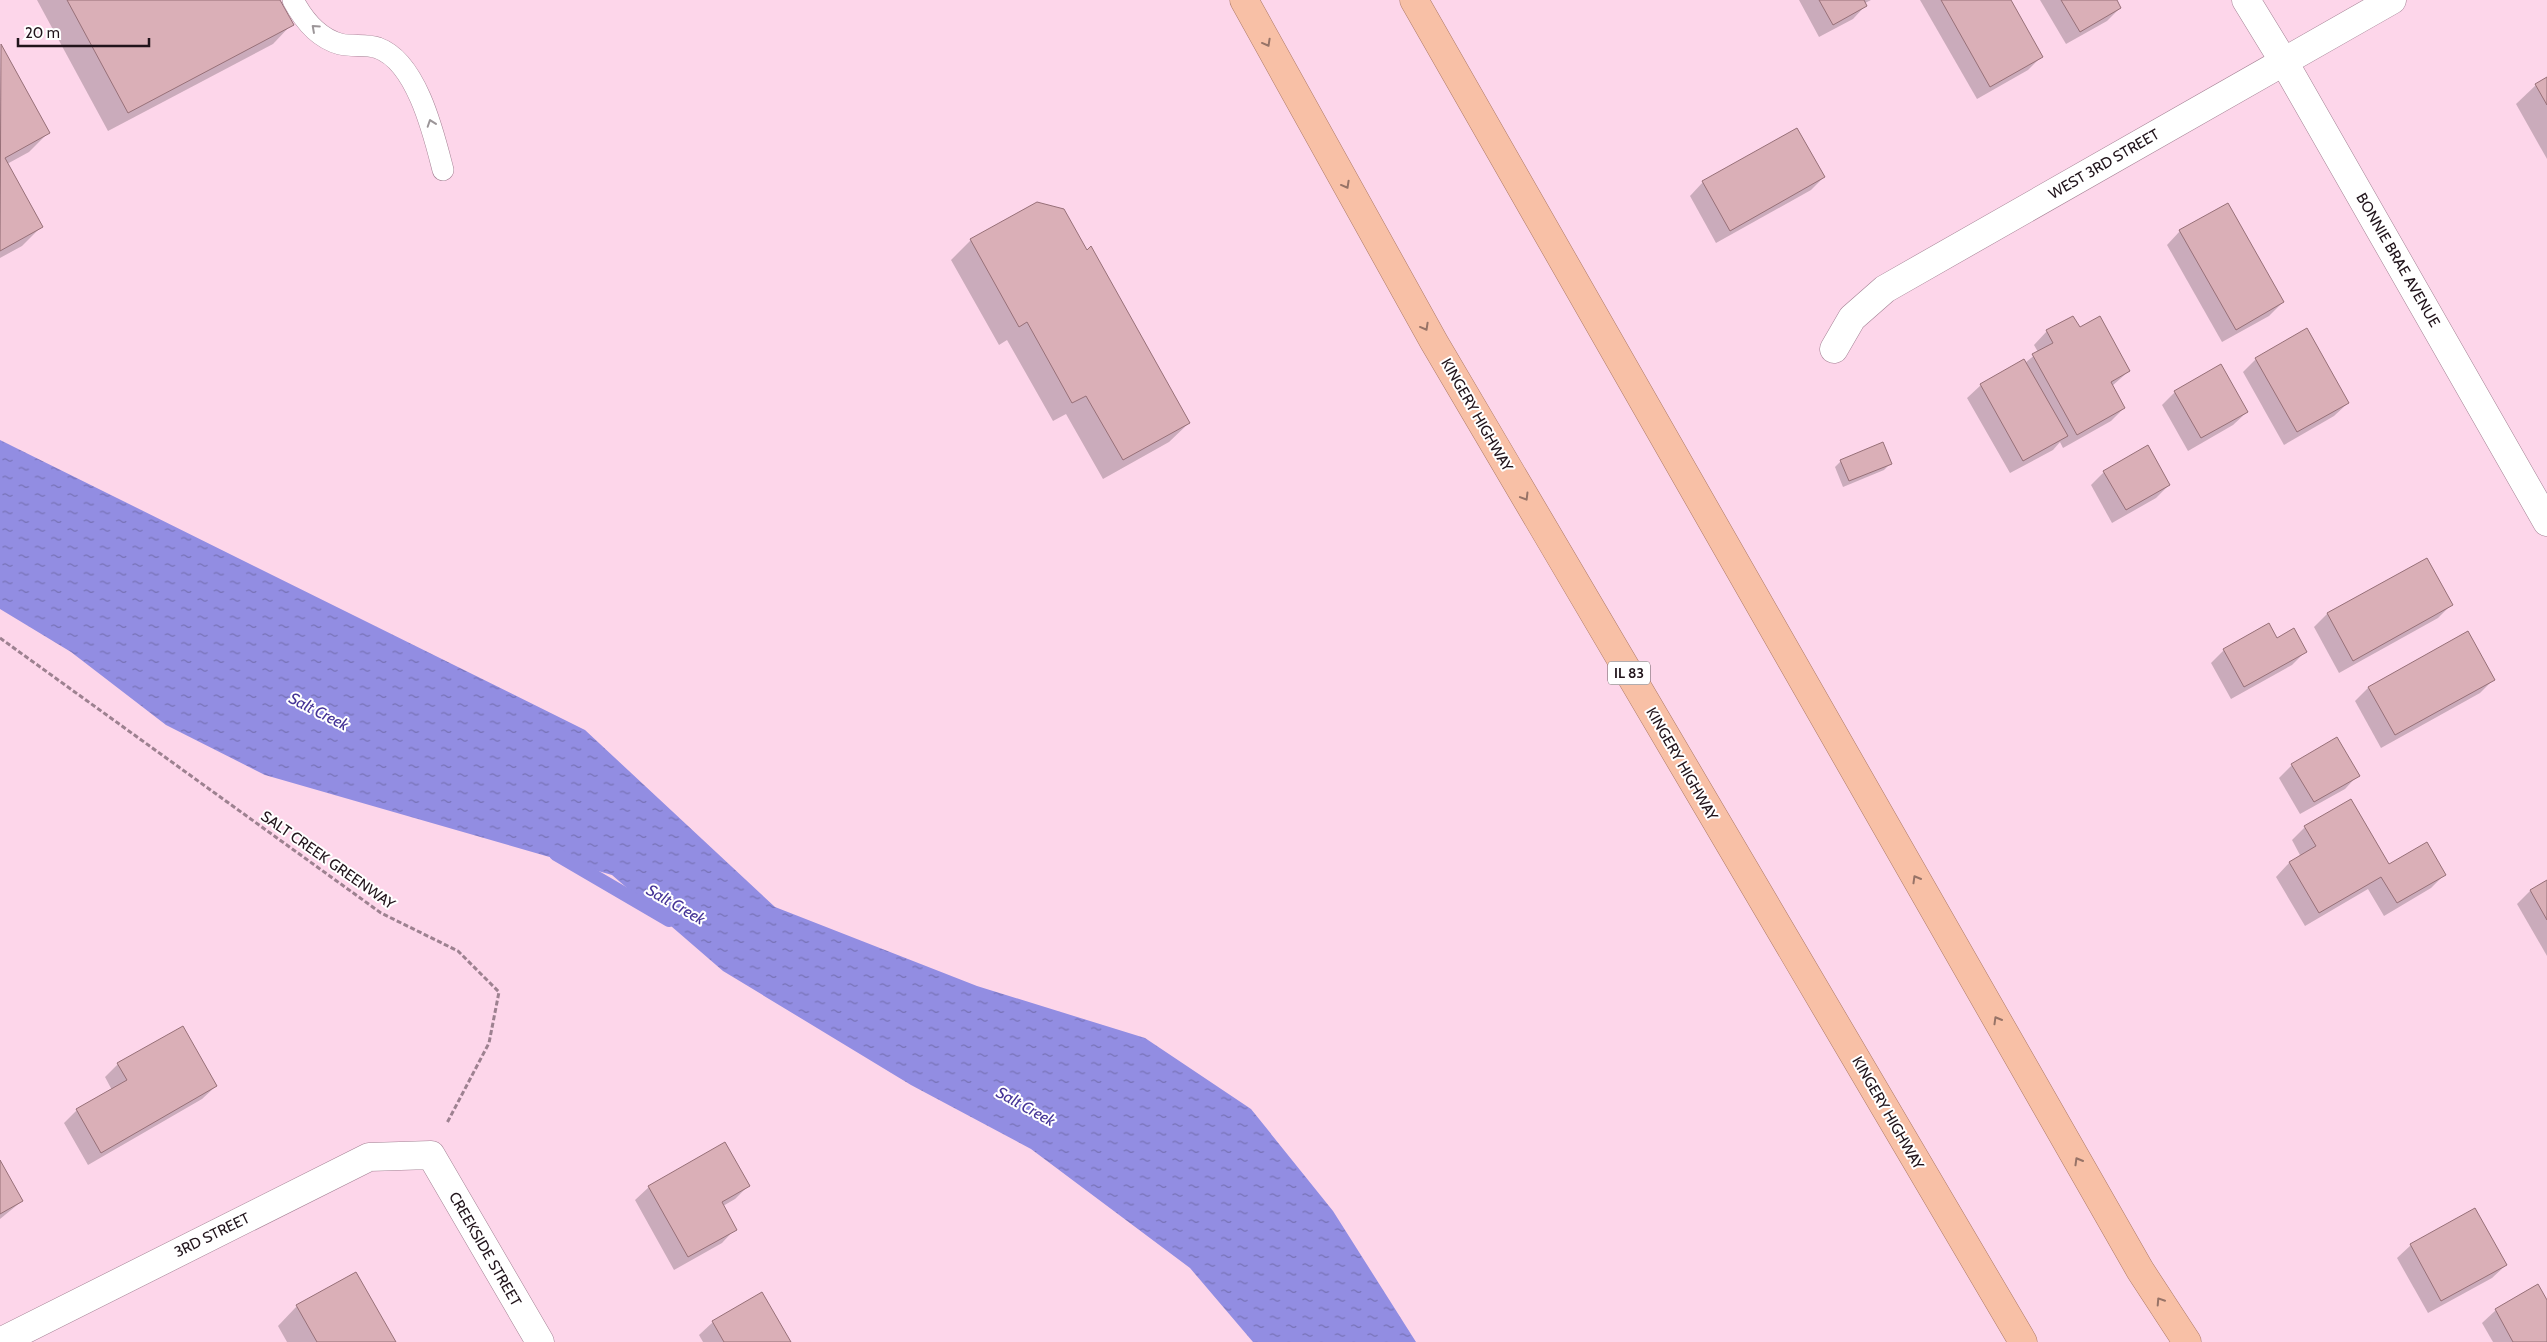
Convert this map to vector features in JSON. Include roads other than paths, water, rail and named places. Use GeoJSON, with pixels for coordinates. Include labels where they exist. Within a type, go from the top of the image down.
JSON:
{"type":"FeatureCollection","features":[{"type":"Feature","properties":{"kind":"highway","name":"KINGERY HIGHWAY"},"geometry":{"type":"LineString","coordinates":[[1244,0],[1434,342],[2023,1342]]}},
{"type":"Feature","properties":{"kind":"highway"},"geometry":{"type":"LineString","coordinates":[[1414,0],[2140,1270],[2187,1342]]}},
{"type":"Feature","properties":{"kind":"street","name":"BONNIE BRAE AVENUE"},"geometry":{"type":"LineString","coordinates":[[2246,0],[2284,62],[2547,522]]}},
{"type":"Feature","properties":{"kind":"street","name":"WEST 3RD STREET"},"geometry":{"type":"LineString","coordinates":[[1834,349],[1852,318],[1884,288],[2392,0]]}},
{"type":"Feature","properties":{"kind":"street","name":"3RD STREET"},"geometry":{"type":"LineString","coordinates":[[0,1342],[369,1157],[431,1155]]}},
{"type":"Feature","properties":{"kind":"street","name":"CREEKSIDE STREET"},"geometry":{"type":"LineString","coordinates":[[431,1155],[540,1342]]}},
{"type":"Feature","properties":{"kind":"lane"},"geometry":{"type":"LineString","coordinates":[[293,0],[312,27],[325,37],[340,44],[378,48],[391,56],[403,69],[429,119],[443,170]]}},
{"type":"Feature","properties":{"kind":"water"},"geometry":{"type":"Polygon","coordinates":[[[0,440],[585,730],[775,907],[977,986],[1145,1038],[1251,1109],[1333,1211],[1416,1342],[1253,1342],[1190,1268],[1031,1149],[911,1085],[723,971],[612,875],[265,775],[166,725],[71,652],[0,609],[0,440]]]}},
{"type":"Feature","properties":{"kind":"waterway","name":"Salt Creek"},"geometry":{"type":"LineString","coordinates":[[556,854],[669,920]]}}]}
